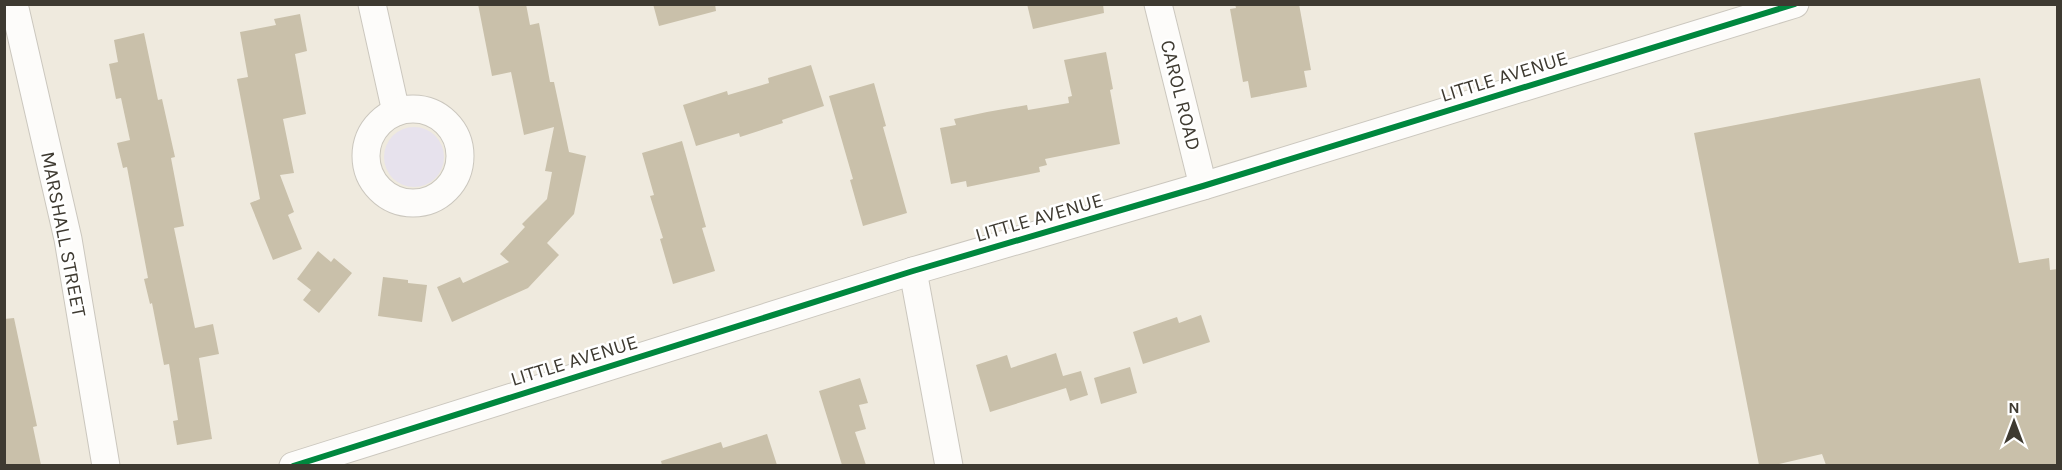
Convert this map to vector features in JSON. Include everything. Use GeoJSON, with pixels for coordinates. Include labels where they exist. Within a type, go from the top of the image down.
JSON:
{"type":"FeatureCollection","features":[{"type":"Feature","properties":{"kind":"street"},"geometry":{"type":"LineString","coordinates":[[372,4],[396,112]]}},
{"type":"Feature","properties":{"kind":"street","name":"CAROL ROAD"},"geometry":{"type":"LineString","coordinates":[[1158,4],[1203,186]]}},
{"type":"Feature","properties":{"kind":"street","name":"LITTLE AVENUE"},"geometry":{"type":"LineString","coordinates":[[293,465],[912,271],[1203,186],[1795,4]]}},
{"type":"Feature","properties":{"kind":"street","name":"MARSHALL STREET"},"geometry":{"type":"LineString","coordinates":[[21,6],[68,239],[106,465]]}},
{"type":"Feature","properties":{"kind":"street"},"geometry":{"type":"LineString","coordinates":[[912,271],[949,465]]}},
{"type":"Feature","properties":{"kind":"shaded area"},"geometry":{"type":"Polygon","coordinates":[[[414,127],[431,132],[439,140],[444,157],[439,174],[431,182],[414,187],[397,182],[389,174],[384,157],[389,140],[397,132],[414,127]]]}},
{"type":"Feature","properties":{"kind":"building"},"geometry":{"type":"Polygon","coordinates":[[[478,4],[526,4],[530,25],[539,23],[550,82],[554,82],[569,152],[586,156],[574,214],[547,243],[559,255],[528,288],[452,322],[437,287],[460,277],[463,283],[509,262],[500,254],[525,227],[522,224],[547,199],[552,172],[545,171],[554,127],[524,135],[511,72],[492,76],[478,4]]]}},
{"type":"Feature","properties":{"kind":"building"},"geometry":{"type":"Polygon","coordinates":[[[653,4],[715,4],[716,11],[659,26],[653,4]]]}},
{"type":"Feature","properties":{"kind":"building"},"geometry":{"type":"Polygon","coordinates":[[[1027,4],[1103,4],[1104,13],[1033,29],[1027,4]]]}},
{"type":"Feature","properties":{"kind":"building"},"geometry":{"type":"Polygon","coordinates":[[[1235,4],[1299,4],[1311,70],[1304,71],[1307,87],[1251,98],[1248,81],[1243,82],[1230,9],[1236,8],[1235,4]]]}},
{"type":"Feature","properties":{"kind":"building"},"geometry":{"type":"Polygon","coordinates":[[[300,14],[307,51],[295,54],[306,114],[283,119],[294,173],[280,175],[294,212],[288,215],[302,249],[273,260],[250,203],[260,199],[237,79],[248,77],[240,32],[276,25],[274,19],[300,14]]]}},
{"type":"Feature","properties":{"kind":"building"},"geometry":{"type":"Polygon","coordinates":[[[144,33],[158,100],[162,99],[175,157],[171,158],[184,226],[174,228],[195,328],[213,324],[219,354],[199,358],[212,439],[177,445],[173,421],[178,420],[169,364],[164,365],[152,303],[150,304],[144,279],[148,278],[127,167],[123,168],[117,143],[130,140],[121,98],[116,99],[109,64],[118,62],[114,40],[144,33]]]}},
{"type":"Feature","properties":{"kind":"building"},"geometry":{"type":"Polygon","coordinates":[[[1106,52],[1120,144],[1045,159],[1047,165],[1039,167],[1040,172],[967,187],[966,181],[951,184],[940,128],[956,125],[954,119],[987,112],[1027,105],[1028,110],[1069,103],[1068,97],[1072,96],[1064,60],[1106,52]]]}},
{"type":"Feature","properties":{"kind":"building"},"geometry":{"type":"Polygon","coordinates":[[[811,65],[824,106],[740,137],[739,133],[696,146],[683,105],[727,91],[728,95],[769,83],[768,78],[811,65]]]}},
{"type":"Feature","properties":{"kind":"building"},"geometry":{"type":"Polygon","coordinates":[[[1980,78],[2019,263],[2049,258],[2050,270],[2058,269],[2058,465],[1826,465],[1822,454],[1775,465],[1759,465],[1694,133],[1980,78]]]}},
{"type":"Feature","properties":{"kind":"building"},"geometry":{"type":"Polygon","coordinates":[[[874,83],[886,126],[883,127],[907,213],[863,226],[850,180],[853,179],[829,96],[874,83]]]}},
{"type":"Feature","properties":{"kind":"building"},"geometry":{"type":"Polygon","coordinates":[[[682,141],[706,227],[702,228],[715,271],[673,284],[660,239],[663,238],[650,196],[654,195],[642,153],[682,141]]]}},
{"type":"Feature","properties":{"kind":"building"},"geometry":{"type":"Polygon","coordinates":[[[318,251],[331,262],[334,258],[352,273],[319,313],[303,300],[311,290],[297,279],[318,251]]]}},
{"type":"Feature","properties":{"kind":"building"},"geometry":{"type":"Polygon","coordinates":[[[383,277],[427,285],[422,322],[378,316],[383,277]]]}},
{"type":"Feature","properties":{"kind":"building"},"geometry":{"type":"Polygon","coordinates":[[[1201,315],[1210,342],[1143,364],[1133,332],[1177,317],[1179,323],[1201,315]]]}},
{"type":"Feature","properties":{"kind":"building"},"geometry":{"type":"Polygon","coordinates":[[[14,318],[37,426],[33,427],[41,465],[4,465],[4,319],[14,318]]]}},
{"type":"Feature","properties":{"kind":"building"},"geometry":{"type":"Polygon","coordinates":[[[1056,353],[1063,376],[1081,371],[1088,395],[1070,401],[1066,388],[990,412],[976,365],[1007,355],[1011,368],[1056,353]]]}},
{"type":"Feature","properties":{"kind":"building"},"geometry":{"type":"Polygon","coordinates":[[[1130,367],[1137,393],[1101,404],[1094,378],[1130,367]]]}},
{"type":"Feature","properties":{"kind":"building"},"geometry":{"type":"Polygon","coordinates":[[[860,378],[868,403],[859,405],[866,429],[855,432],[866,465],[842,465],[819,391],[860,378]]]}},
{"type":"Feature","properties":{"kind":"building"},"geometry":{"type":"Polygon","coordinates":[[[767,434],[777,465],[662,465],[661,461],[721,442],[723,448],[767,434]]]}},
{"type":"Feature","properties":{"kind":"cycle path"},"geometry":{"type":"LineString","coordinates":[[293,466],[913,271],[1203,186],[1795,4]]}}]}
